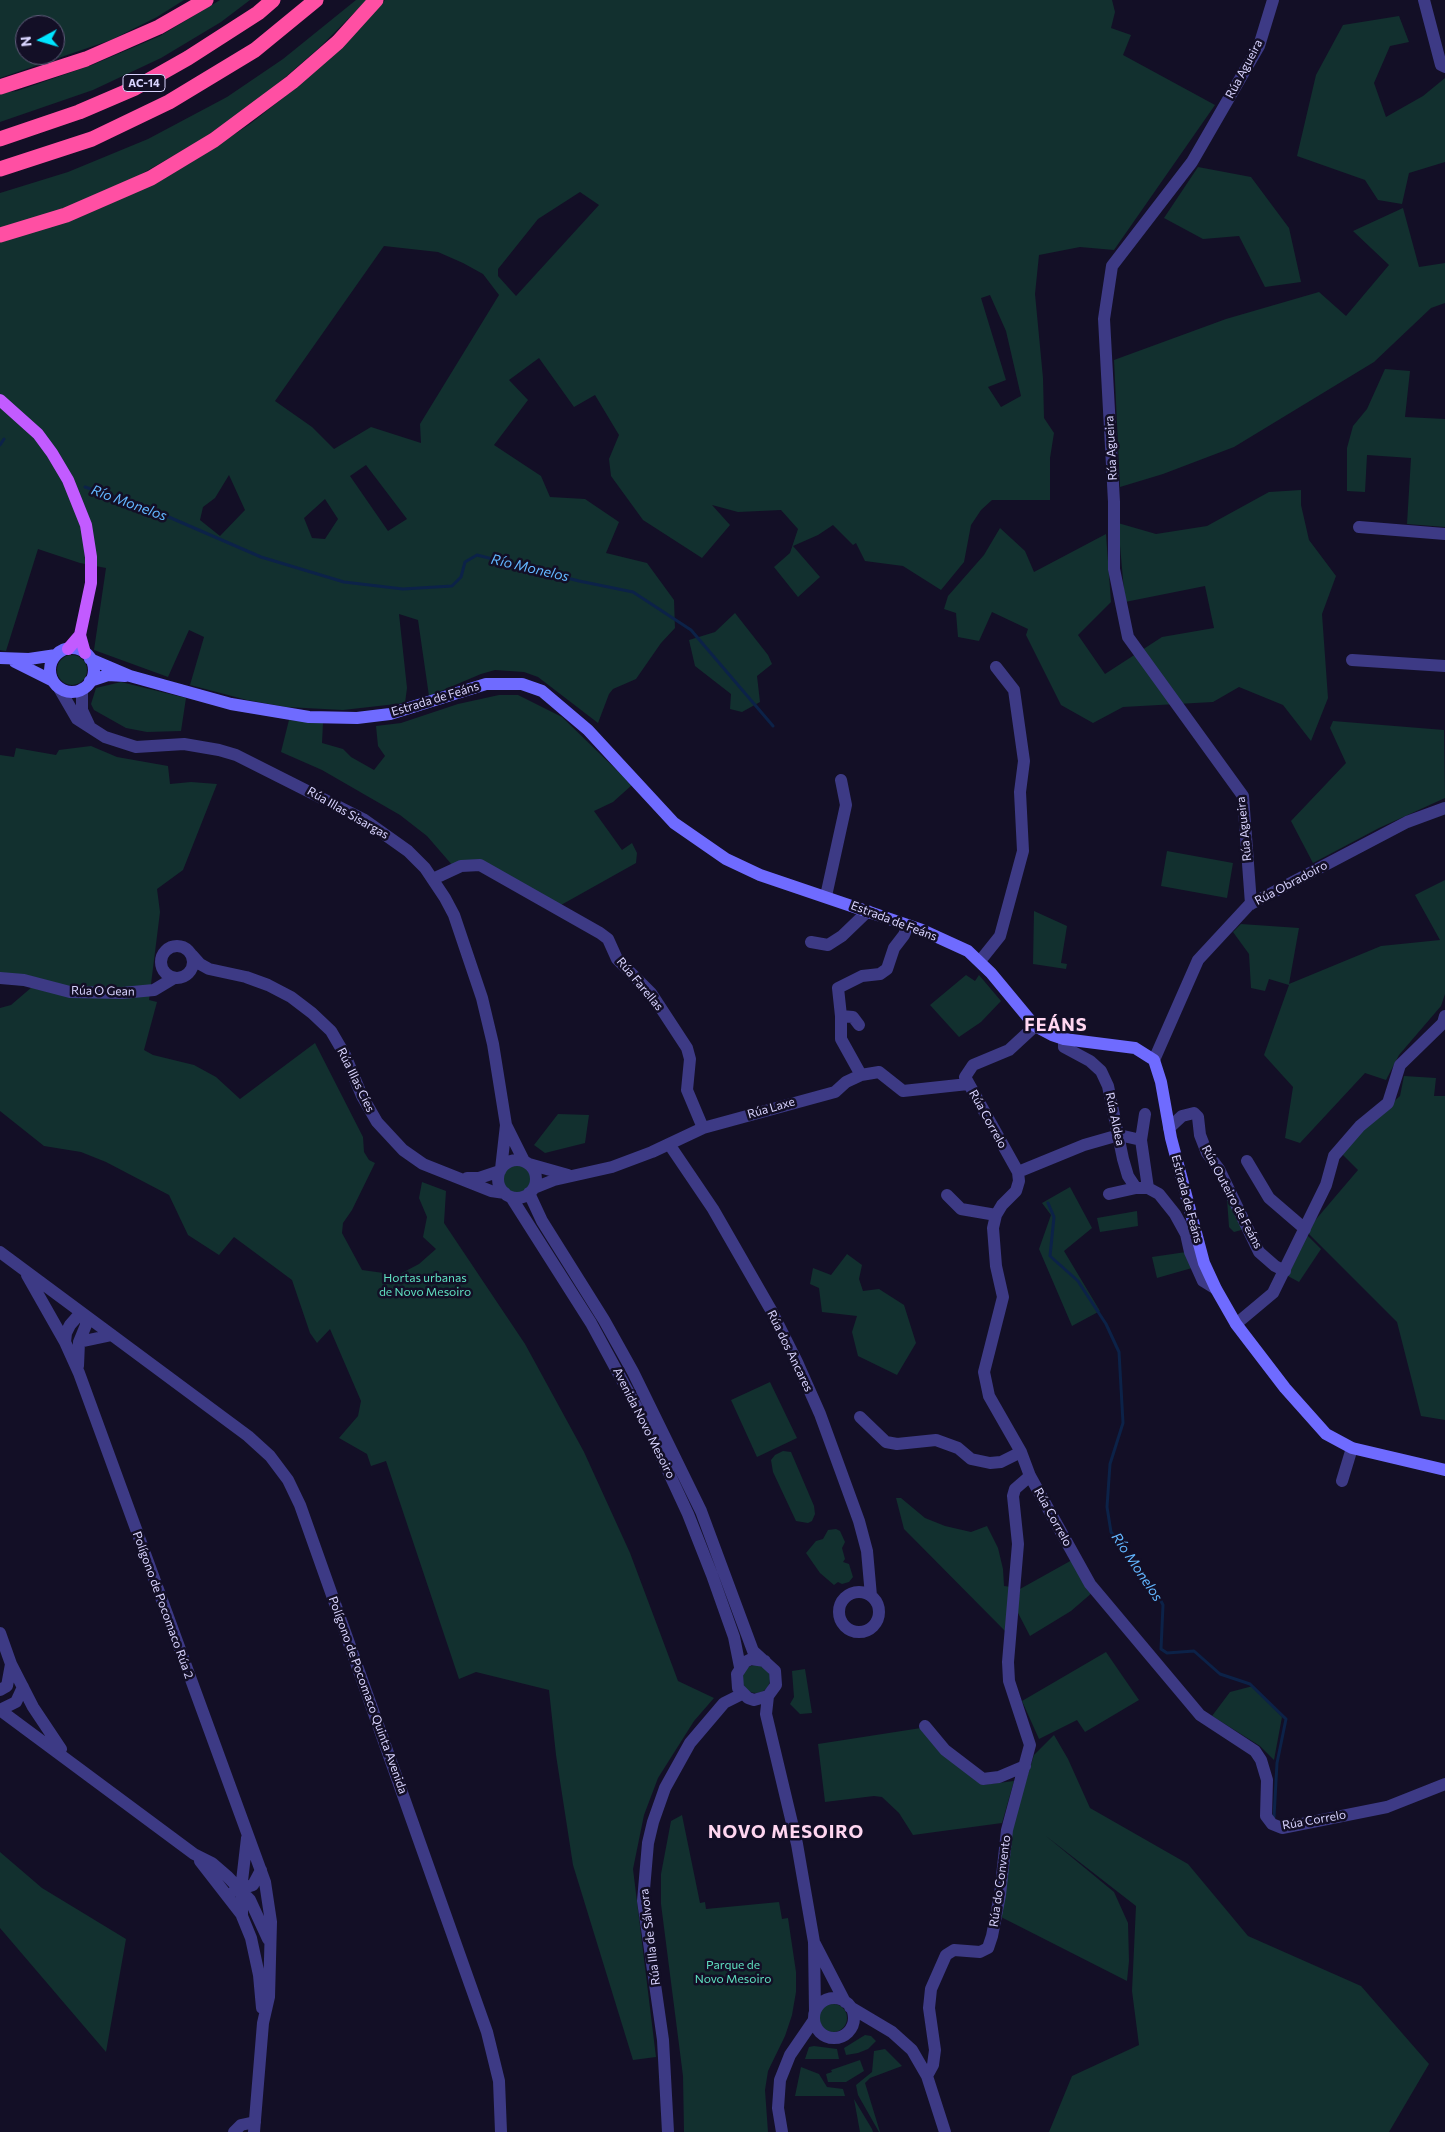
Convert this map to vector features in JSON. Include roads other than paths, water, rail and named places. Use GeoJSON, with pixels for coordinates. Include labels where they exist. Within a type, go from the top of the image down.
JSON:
{"type":"FeatureCollection","features":[{"type":"Feature","properties":{"kind":"highway"},"geometry":{"type":"LineString","coordinates":[[0,87],[86,59],[159,27],[206,0]]}},
{"type":"Feature","properties":{"kind":"highway","name":"AC-14"},"geometry":{"type":"LineString","coordinates":[[0,139],[79,112],[135,88],[188,58],[258,13],[273,0]]}},
{"type":"Feature","properties":{"kind":"highway","name":"AC-14"},"geometry":{"type":"LineString","coordinates":[[0,168],[92,138],[169,102],[255,50],[316,0]]}},
{"type":"Feature","properties":{"kind":"highway"},"geometry":{"type":"LineString","coordinates":[[0,235],[66,215],[151,178],[214,140],[292,82],[338,42],[376,0]]}},
{"type":"Feature","properties":{"kind":"main road"},"geometry":{"type":"LineString","coordinates":[[0,400],[38,434],[52,454],[68,480],[86,525],[92,557],[91,583],[80,635],[68,648]]}},
{"type":"Feature","properties":{"kind":"main road"},"geometry":{"type":"LineString","coordinates":[[80,635],[88,656]]}},
{"type":"Feature","properties":{"kind":"street","name":"Rúa Agueira"},"geometry":{"type":"LineString","coordinates":[[1251,904],[1243,796],[1128,637],[1114,569],[1114,502],[1104,319],[1112,266],[1192,162],[1259,46],[1273,0]]}},
{"type":"Feature","properties":{"kind":"street"},"geometry":{"type":"LineString","coordinates":[[1424,0],[1441,65],[1445,67]]}},
{"type":"Feature","properties":{"kind":"street"},"geometry":{"type":"LineString","coordinates":[[1359,527],[1445,534]]}},
{"type":"Feature","properties":{"kind":"street"},"geometry":{"type":"LineString","coordinates":[[3,659],[41,658],[56,655],[68,648]]}},
{"type":"Feature","properties":{"kind":"street","name":"Estrada de Feáns"},"geometry":{"type":"LineString","coordinates":[[68,648],[130,676],[240,706],[309,717],[390,714],[486,684],[522,684],[542,691],[588,730],[674,823],[726,859],[760,875],[908,925],[968,951],[980,961],[1035,1026],[1064,1039],[1135,1048],[1154,1060],[1161,1082],[1169,1128],[1204,1263],[1236,1324],[1285,1388],[1326,1434],[1352,1448],[1445,1470]]}},
{"type":"Feature","properties":{"kind":"street"},"geometry":{"type":"LineString","coordinates":[[56,655],[50,665],[56,684]]}},
{"type":"Feature","properties":{"kind":"street"},"geometry":{"type":"LineString","coordinates":[[88,656],[93,670],[86,685],[82,710],[91,729]]}},
{"type":"Feature","properties":{"kind":"street"},"geometry":{"type":"LineString","coordinates":[[3,659],[26,666],[56,684]]}},
{"type":"Feature","properties":{"kind":"street"},"geometry":{"type":"LineString","coordinates":[[1352,660],[1445,666]]}},
{"type":"Feature","properties":{"kind":"street"},"geometry":{"type":"LineString","coordinates":[[980,961],[1000,936],[1023,851],[1020,792],[1024,761],[1014,690],[996,667]]}},
{"type":"Feature","properties":{"kind":"street","name":"Estrada de Feáns"},"geometry":{"type":"LineString","coordinates":[[56,684],[68,692],[108,676],[130,676]]}},
{"type":"Feature","properties":{"kind":"street","name":"Rúa Illas Sisargas"},"geometry":{"type":"LineString","coordinates":[[56,684],[77,719],[110,740],[125,745],[145,747],[184,744],[236,755],[363,819],[408,851],[433,879],[454,915],[482,998],[493,1044],[506,1125],[500,1170]]}},
{"type":"Feature","properties":{"kind":"street"},"geometry":{"type":"LineString","coordinates":[[826,896],[846,805],[841,780]]}},
{"type":"Feature","properties":{"kind":"street","name":"Rúa Obradoiro"},"geometry":{"type":"LineString","coordinates":[[1154,1060],[1198,960],[1251,904],[1407,822],[1445,808]]}},
{"type":"Feature","properties":{"kind":"street","name":"Rúa Farellas"},"geometry":{"type":"LineString","coordinates":[[433,879],[461,866],[480,865],[608,939],[617,959],[650,993],[687,1048],[690,1059],[687,1090],[703,1128]]}},
{"type":"Feature","properties":{"kind":"street"},"geometry":{"type":"LineString","coordinates":[[811,942],[828,945],[842,936],[868,911]]}},
{"type":"Feature","properties":{"kind":"street"},"geometry":{"type":"LineString","coordinates":[[908,925],[894,948],[887,969],[880,974],[862,976],[838,988],[842,1016],[841,1039],[862,1075],[879,1072],[903,1091],[968,1084]]}},
{"type":"Feature","properties":{"kind":"street","name":"Rúa Illas Cíes"},"geometry":{"type":"LineString","coordinates":[[219,972],[194,977],[188,975],[174,978],[162,970],[162,955],[174,946],[188,949],[200,964],[219,972],[246,977],[268,985],[291,997],[331,1031],[345,1055],[369,1110],[385,1132],[403,1150],[423,1164],[465,1178],[491,1191],[508,1195]]}},
{"type":"Feature","properties":{"kind":"street"},"geometry":{"type":"LineString","coordinates":[[188,975],[193,969],[192,955]]}},
{"type":"Feature","properties":{"kind":"street","name":"Rúa O Gean"},"geometry":{"type":"LineString","coordinates":[[0,978],[24,980],[70,992],[122,993],[154,990],[174,978]]}},
{"type":"Feature","properties":{"kind":"street"},"geometry":{"type":"LineString","coordinates":[[842,1016],[854,1017],[859,1025]]}},
{"type":"Feature","properties":{"kind":"street"},"geometry":{"type":"LineString","coordinates":[[1236,1324],[1273,1293],[1326,1185],[1334,1156],[1360,1126],[1388,1103],[1400,1064],[1444,1021]]}},
{"type":"Feature","properties":{"kind":"street","name":"Rúa Correlo"},"geometry":{"type":"LineString","coordinates":[[1035,1026],[1009,1050],[973,1065],[965,1077],[1018,1172],[1019,1186],[1002,1205],[996,1215],[992,1241],[1003,1297],[1002,1309],[986,1364],[985,1380],[995,1409],[1021,1452],[1030,1476],[1096,1591],[1200,1715],[1255,1751],[1261,1760],[1267,1780],[1266,1816],[1272,1824],[1282,1828],[1387,1807],[1445,1784]]}},
{"type":"Feature","properties":{"kind":"street","name":"Rúa Aldea"},"geometry":{"type":"LineString","coordinates":[[1064,1039],[1064,1047],[1090,1060],[1100,1071],[1108,1086],[1128,1176],[1142,1188]]}},
{"type":"Feature","properties":{"kind":"street","name":"Rúa Laxe"},"geometry":{"type":"LineString","coordinates":[[532,1191],[570,1176],[612,1167],[703,1128],[835,1092],[846,1082],[862,1075]]}},
{"type":"Feature","properties":{"kind":"street","name":"Rúa Outeiro de Feáns"},"geometry":{"type":"LineString","coordinates":[[1169,1128],[1182,1116],[1194,1113],[1198,1117],[1200,1134],[1207,1153],[1219,1169],[1259,1252],[1275,1266],[1285,1271]]}},
{"type":"Feature","properties":{"kind":"street"},"geometry":{"type":"LineString","coordinates":[[1142,1188],[1141,1140],[1145,1114]]}},
{"type":"Feature","properties":{"kind":"street","name":"Rúa Illas Sisargas"},"geometry":{"type":"LineString","coordinates":[[506,1125],[526,1163]]}},
{"type":"Feature","properties":{"kind":"street"},"geometry":{"type":"LineString","coordinates":[[1018,1172],[1084,1145],[1119,1135],[1141,1140]]}},
{"type":"Feature","properties":{"kind":"street","name":"Rúa dos Ancares"},"geometry":{"type":"LineString","coordinates":[[669,1144],[713,1209],[771,1310],[820,1414],[859,1521],[867,1551],[871,1596],[879,1607],[877,1621],[867,1631],[853,1631],[842,1623],[839,1609],[845,1597],[858,1592],[868,1576]]}},
{"type":"Feature","properties":{"kind":"street"},"geometry":{"type":"LineString","coordinates":[[511,1161],[526,1163],[536,1176],[532,1191],[524,1197],[508,1195],[499,1182],[500,1170],[511,1161]]}},
{"type":"Feature","properties":{"kind":"street"},"geometry":{"type":"LineString","coordinates":[[1247,1161],[1269,1198],[1305,1229]]}},
{"type":"Feature","properties":{"kind":"street","name":"Rúa Laxe"},"geometry":{"type":"LineString","coordinates":[[526,1163],[570,1176]]}},
{"type":"Feature","properties":{"kind":"street","name":"Rúa Illas Cíes"},"geometry":{"type":"LineString","coordinates":[[465,1178],[479,1178],[500,1170]]}},
{"type":"Feature","properties":{"kind":"street"},"geometry":{"type":"LineString","coordinates":[[1109,1194],[1142,1188],[1159,1194],[1175,1214],[1186,1234],[1190,1252],[1203,1281],[1216,1289]]}},
{"type":"Feature","properties":{"kind":"street","name":"Avenida Novo Mesoiro"},"geometry":{"type":"LineString","coordinates":[[532,1191],[542,1220],[604,1320],[638,1381],[700,1510],[753,1651],[765,1661]]}},
{"type":"Feature","properties":{"kind":"street","name":"Avenida Novo Mesoiro"},"geometry":{"type":"LineString","coordinates":[[508,1195],[591,1323],[649,1430],[688,1514],[712,1575],[734,1637],[738,1671]]}},
{"type":"Feature","properties":{"kind":"street"},"geometry":{"type":"LineString","coordinates":[[947,1195],[961,1209],[996,1215]]}},
{"type":"Feature","properties":{"kind":"street","name":"Polígono de Pocomaco Quinta Avenida"},"geometry":{"type":"LineString","coordinates":[[0,1252],[248,1436],[270,1456],[288,1480],[300,1505],[487,2032],[499,2081],[501,2132]]}},
{"type":"Feature","properties":{"kind":"street","name":"Polígono de Pocomaco Rúa 2"},"geometry":{"type":"LineString","coordinates":[[25,1271],[65,1342],[79,1373],[261,1870],[269,1904],[271,1946],[269,1997],[263,2023]]}},
{"type":"Feature","properties":{"kind":"street"},"geometry":{"type":"LineString","coordinates":[[65,1342],[66,1332],[70,1325],[77,1317],[86,1316]]}},
{"type":"Feature","properties":{"kind":"street","name":"Polígono de Pocomaco Rúa 2"},"geometry":{"type":"LineString","coordinates":[[79,1373],[77,1356],[79,1342],[86,1325],[86,1316]]}},
{"type":"Feature","properties":{"kind":"street"},"geometry":{"type":"LineString","coordinates":[[79,1342],[112,1335]]}},
{"type":"Feature","properties":{"kind":"street"},"geometry":{"type":"LineString","coordinates":[[860,1417],[886,1442],[897,1444],[936,1440],[958,1448],[971,1459],[990,1463],[1001,1462],[1021,1452]]}},
{"type":"Feature","properties":{"kind":"street"},"geometry":{"type":"LineString","coordinates":[[1342,1481],[1352,1448]]}},
{"type":"Feature","properties":{"kind":"street","name":"Rúa do Convento"},"geometry":{"type":"LineString","coordinates":[[927,2076],[933,2065],[935,2050],[929,2008],[931,1989],[946,1955],[954,1950],[980,1952],[988,1948],[1000,1895],[1007,1830],[1030,1745],[1009,1681],[1008,1662],[1018,1544],[1013,1496],[1015,1488],[1030,1476]]}},
{"type":"Feature","properties":{"kind":"street"},"geometry":{"type":"LineString","coordinates":[[858,1592],[871,1596]]}},
{"type":"Feature","properties":{"kind":"street"},"geometry":{"type":"LineString","coordinates":[[0,1632],[23,1687],[45,1728],[66,1758]]}},
{"type":"Feature","properties":{"kind":"street"},"geometry":{"type":"LineString","coordinates":[[745,1696],[754,1700],[768,1696],[773,1691],[777,1678],[775,1671],[765,1661],[751,1659],[738,1671],[738,1688],[745,1696],[766,1714]]}},
{"type":"Feature","properties":{"kind":"street"},"geometry":{"type":"LineString","coordinates":[[0,1710],[4,1688],[12,1664]]}},
{"type":"Feature","properties":{"kind":"street","name":"Rúa Illa de Sálvora"},"geometry":{"type":"LineString","coordinates":[[668,2132],[663,2040],[643,1901],[645,1862],[653,1822],[665,1788],[690,1743],[724,1703],[738,1671]]}},
{"type":"Feature","properties":{"kind":"street"},"geometry":{"type":"LineString","coordinates":[[0,1710],[16,1702],[23,1687]]}},
{"type":"Feature","properties":{"kind":"street","name":"Rúa Illa de Sálvora"},"geometry":{"type":"LineString","coordinates":[[724,1703],[745,1696]]}},
{"type":"Feature","properties":{"kind":"street"},"geometry":{"type":"LineString","coordinates":[[768,1696],[766,1714],[797,1844],[814,1942],[814,2016],[816,2026],[823,2035]]}},
{"type":"Feature","properties":{"kind":"street"},"geometry":{"type":"LineString","coordinates":[[0,1710],[194,1854],[223,1867],[234,1866],[244,1859]]}},
{"type":"Feature","properties":{"kind":"street"},"geometry":{"type":"LineString","coordinates":[[925,1726],[945,1750],[983,1778],[999,1777],[1025,1766]]}},
{"type":"Feature","properties":{"kind":"street","name":"Polígono de Pocomaco Rúa 2"},"geometry":{"type":"LineString","coordinates":[[242,1916],[241,1890],[247,1836]]}},
{"type":"Feature","properties":{"kind":"street"},"geometry":{"type":"LineString","coordinates":[[194,1854],[222,1887],[242,1916],[251,1938],[260,1974],[263,2023],[254,2127],[241,2125],[234,2132]]}},
{"type":"Feature","properties":{"kind":"street"},"geometry":{"type":"LineString","coordinates":[[212,1863],[241,1890],[257,1912],[271,1946]]}},
{"type":"Feature","properties":{"kind":"street"},"geometry":{"type":"LineString","coordinates":[[222,1887],[237,1891],[253,1885],[261,1870]]}},
{"type":"Feature","properties":{"kind":"street"},"geometry":{"type":"LineString","coordinates":[[814,1942],[853,2018],[850,2030]]}},
{"type":"Feature","properties":{"kind":"street"},"geometry":{"type":"LineString","coordinates":[[782,2132],[778,2108],[780,2080],[790,2055],[801,2040],[822,2002],[827,1999],[839,1999],[892,2032],[912,2050],[927,2076],[945,2132]]}},
{"type":"Feature","properties":{"kind":"street"},"geometry":{"type":"LineString","coordinates":[[801,2040],[823,2035],[835,2038],[850,2030],[877,2024]]}},
{"type":"Feature","properties":{"kind":"waterway","name":"Río Monelos"},"geometry":{"type":"LineString","coordinates":[[0,445],[4,439]]}},
{"type":"Feature","properties":{"kind":"waterway","name":"Río Monelos"},"geometry":{"type":"LineString","coordinates":[[85,487],[148,508],[261,557],[344,582],[403,589],[452,586],[461,577],[465,562],[477,555],[579,581],[633,592],[691,630],[773,726]]}},
{"type":"Feature","properties":{"kind":"waterway","name":"Río Monelos"},"geometry":{"type":"LineString","coordinates":[[1048,1203],[1054,1217],[1050,1256],[1078,1281],[1106,1324],[1119,1352],[1123,1423],[1110,1464],[1107,1507],[1111,1532],[1155,1589],[1163,1605],[1161,1649],[1167,1653],[1194,1651],[1220,1674],[1250,1684],[1286,1719],[1277,1763],[1274,1817]]}},
{"type":"Feature","properties":{"kind":"district","name":"FEÁNS"},"geometry":{"type":"Point","coordinates":[1056,1025]}},
{"type":"Feature","properties":{"kind":"district","name":"NOVO MESOIRO"},"geometry":{"type":"Point","coordinates":[786,1832]}},
{"type":"Feature","properties":{"kind":"park label","name":"Hortas urbanas de Novo Mesoiro"},"geometry":{"type":"Point","coordinates":[425,1285]}},
{"type":"Feature","properties":{"kind":"park label","name":"Parque de Novo Mesoiro"},"geometry":{"type":"Point","coordinates":[733,1972]}}]}
